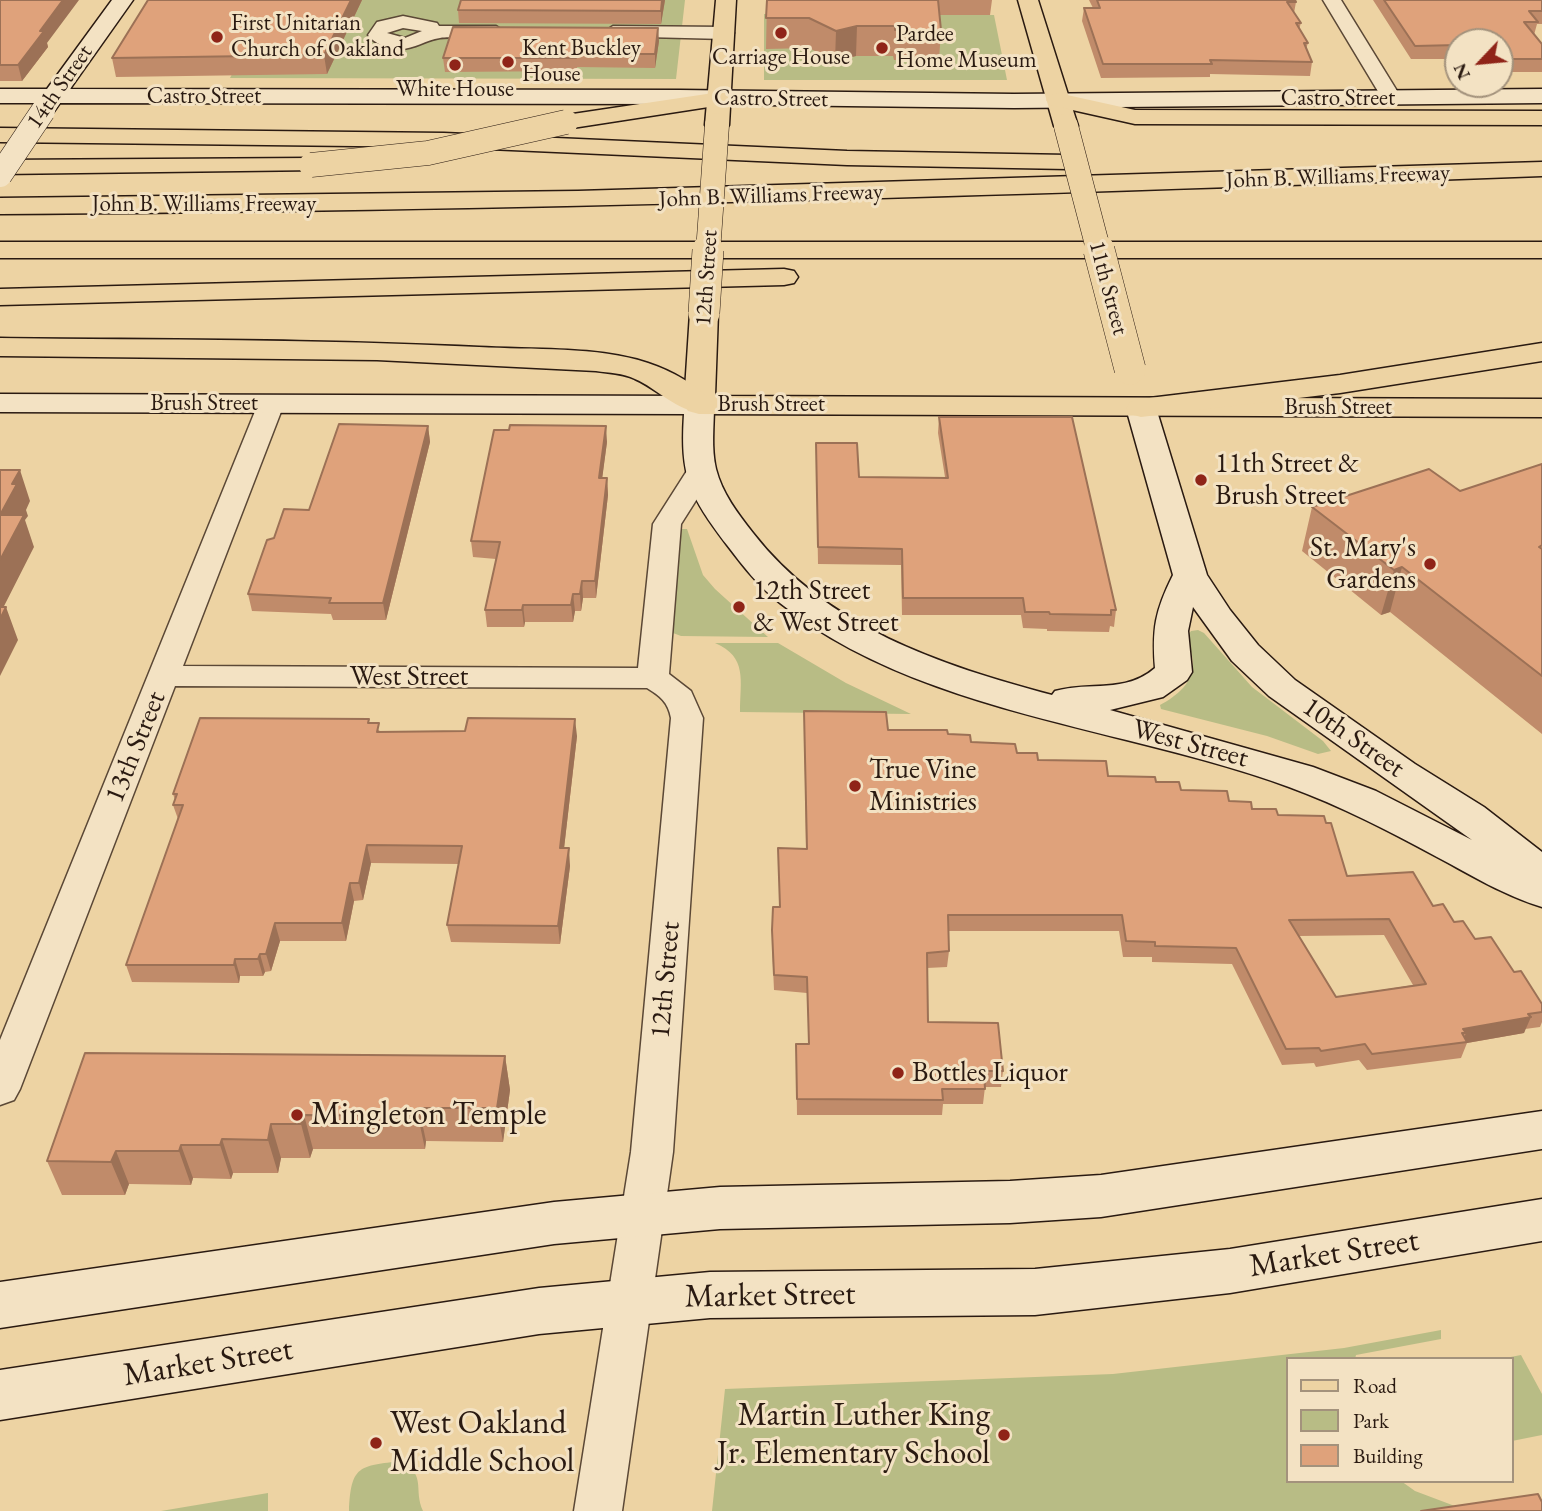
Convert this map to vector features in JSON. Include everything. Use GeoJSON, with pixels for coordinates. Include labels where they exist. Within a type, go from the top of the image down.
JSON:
{"type":"FeatureCollection","features":[{"type":"Feature","properties":{"kind":"main road","name":"14th Street"},"geometry":{"type":"LineString","coordinates":[[0,175],[123,0]]}},
{"type":"Feature","properties":{"kind":"main road","name":"12th Street"},"geometry":{"type":"LineString","coordinates":[[726,0],[704,313],[699,405],[700,472],[718,508],[761,568],[828,623]]}},
{"type":"Feature","properties":{"kind":"main road","name":"11th Street"},"geometry":{"type":"LineString","coordinates":[[1028,0],[1066,126],[1130,369],[1190,575]]}},
{"type":"Feature","properties":{"kind":"main road","name":"Castro Street"},"geometry":{"type":"LineString","coordinates":[[0,96],[48,104],[720,99],[1392,99],[1542,96]]}},
{"type":"Feature","properties":{"kind":"main road"},"geometry":{"type":"LineString","coordinates":[[0,167],[311,165],[428,153],[566,122],[720,99]]}},
{"type":"Feature","properties":{"kind":"main road"},"geometry":{"type":"LineString","coordinates":[[1058,100],[1135,117],[1542,118]]}},
{"type":"Feature","properties":{"kind":"main road"},"geometry":{"type":"LineString","coordinates":[[0,135],[468,141],[919,160],[1542,162]]}},
{"type":"Feature","properties":{"kind":"main road","name":"John B. Williams Freeway"},"geometry":{"type":"LineString","coordinates":[[0,206],[315,205],[705,198],[1542,169]]}},
{"type":"Feature","properties":{"kind":"main road","name":"John B. Williams Freeway"},"geometry":{"type":"LineString","coordinates":[[0,250],[1542,250]]}},
{"type":"Feature","properties":{"kind":"main road"},"geometry":{"type":"LineString","coordinates":[[0,297],[1222,266],[1425,250]]}},
{"type":"Feature","properties":{"kind":"main road"},"geometry":{"type":"LineString","coordinates":[[0,347],[377,351],[584,361],[638,369],[664,381],[699,405]]}},
{"type":"Feature","properties":{"kind":"main road"},"geometry":{"type":"LineString","coordinates":[[1141,408],[1340,384],[1542,352]]}},
{"type":"Feature","properties":{"kind":"main road","name":"Brush Street"},"geometry":{"type":"LineString","coordinates":[[0,403],[1542,408]]}},
{"type":"Feature","properties":{"kind":"main road"},"geometry":{"type":"LineString","coordinates":[[1022,699],[1114,699],[1137,695],[1160,685],[1174,672],[1171,631],[1176,603],[1190,575]]}},
{"type":"Feature","properties":{"kind":"main road","name":"10th Street"},"geometry":{"type":"LineString","coordinates":[[1190,575],[1216,616],[1245,653],[1282,688],[1401,773],[1470,817],[1542,874]]}},
{"type":"Feature","properties":{"kind":"main road","name":"West Street"},"geometry":{"type":"LineString","coordinates":[[828,623],[878,651],[927,671],[1196,745],[1304,778],[1365,803],[1495,871],[1542,892]]}},
{"type":"Feature","properties":{"kind":"main road"},"geometry":{"type":"LineString","coordinates":[[0,1305],[554,1223],[720,1208],[1010,1202],[1101,1196],[1542,1130]]}},
{"type":"Feature","properties":{"kind":"main road","name":"Market Street"},"geometry":{"type":"LineString","coordinates":[[0,1395],[538,1311],[710,1295],[1035,1292],[1230,1271],[1542,1220]]}},
{"type":"Feature","properties":{"kind":"street"},"geometry":{"type":"LineString","coordinates":[[1332,0],[1392,99]]}},
{"type":"Feature","properties":{"kind":"street"},"geometry":{"type":"LineString","coordinates":[[432,32],[412,17],[386,26],[377,35],[386,41],[404,43],[423,39],[432,32],[515,32]]}},
{"type":"Feature","properties":{"kind":"street"},"geometry":{"type":"LineString","coordinates":[[599,32],[725,33]]}},
{"type":"Feature","properties":{"kind":"street","name":"13th Street"},"geometry":{"type":"LineString","coordinates":[[0,1089],[271,404]]}},
{"type":"Feature","properties":{"kind":"street"},"geometry":{"type":"LineString","coordinates":[[653,678],[667,524],[700,472]]}},
{"type":"Feature","properties":{"kind":"street","name":"West Street"},"geometry":{"type":"LineString","coordinates":[[164,676],[653,678]]}},
{"type":"Feature","properties":{"kind":"street","name":"12th Street"},"geometry":{"type":"LineString","coordinates":[[598,1511],[654,1125],[687,718],[685,705],[678,693],[653,678]]}},
{"type":"Feature","properties":{"kind":"green space"},"geometry":{"type":"Polygon","coordinates":[[[285,0],[685,0],[676,79],[230,78],[268,3],[285,0]]]}},
{"type":"Feature","properties":{"kind":"green space","name":"Pardee Home Museum"},"geometry":{"type":"Polygon","coordinates":[[[764,14],[994,15],[1007,80],[764,80],[764,14]]]}},
{"type":"Feature","properties":{"kind":"green space"},"geometry":{"type":"Polygon","coordinates":[[[679,529],[687,529],[703,575],[768,637],[681,636],[673,633],[679,529]]]}},
{"type":"Feature","properties":{"kind":"green space"},"geometry":{"type":"Polygon","coordinates":[[[1198,630],[1204,633],[1252,687],[1323,741],[1331,751],[1318,754],[1267,736],[1161,709],[1160,705],[1178,693],[1191,676],[1193,662],[1189,634],[1198,630]]]}},
{"type":"Feature","properties":{"kind":"green space"},"geometry":{"type":"Polygon","coordinates":[[[715,643],[778,643],[846,683],[911,714],[740,712],[740,671],[733,655],[715,643]]]}},
{"type":"Feature","properties":{"kind":"green space","name":"Martin Luther King Jr. Elementary School"},"geometry":{"type":"Polygon","coordinates":[[[1441,1330],[1441,1339],[1356,1357],[1286,1357],[1286,1483],[1404,1483],[1415,1491],[1468,1511],[712,1511],[725,1389],[1113,1374],[1344,1348],[1441,1330]]]}},
{"type":"Feature","properties":{"kind":"green space"},"geometry":{"type":"Polygon","coordinates":[[[1521,1355],[1542,1394],[1542,1435],[1514,1441],[1514,1357],[1510,1357],[1521,1355]]]}},
{"type":"Feature","properties":{"kind":"green space"},"geometry":{"type":"Polygon","coordinates":[[[402,1461],[417,1478],[423,1511],[349,1511],[352,1484],[360,1471],[376,1464],[402,1461]]]}},
{"type":"Feature","properties":{"kind":"green space"},"geometry":{"type":"Polygon","coordinates":[[[268,1493],[268,1511],[161,1511],[268,1493]]]}},
{"type":"Feature","properties":{"kind":"building"},"geometry":{"type":"Polygon","coordinates":[[[0,0],[63,0],[18,65],[0,65],[0,0]]]}},
{"type":"Feature","properties":{"kind":"building"},"geometry":{"type":"Polygon","coordinates":[[[148,0],[351,0],[324,55],[112,58],[148,0]]]}},
{"type":"Feature","properties":{"kind":"building"},"geometry":{"type":"Polygon","coordinates":[[[461,0],[662,0],[661,11],[458,10],[461,0]]]}},
{"type":"Feature","properties":{"kind":"building"},"geometry":{"type":"Polygon","coordinates":[[[767,0],[938,0],[941,30],[895,30],[895,26],[857,26],[836,31],[809,18],[766,18],[767,0]]]}},
{"type":"Feature","properties":{"kind":"building"},"geometry":{"type":"Polygon","coordinates":[[[1097,0],[1295,0],[1296,2],[1287,2],[1301,23],[1296,23],[1308,43],[1304,43],[1312,62],[1210,60],[1212,64],[1103,64],[1084,8],[1100,8],[1097,0]]]}},
{"type":"Feature","properties":{"kind":"building"},"geometry":{"type":"Polygon","coordinates":[[[1384,0],[1542,0],[1542,11],[1529,11],[1538,22],[1524,22],[1542,44],[1542,59],[1514,59],[1514,28],[1444,28],[1444,45],[1415,46],[1384,0]]]}},
{"type":"Feature","properties":{"kind":"building"},"geometry":{"type":"Polygon","coordinates":[[[453,27],[658,28],[655,54],[576,54],[576,58],[443,58],[453,27]]]}},
{"type":"Feature","properties":{"kind":"building"},"geometry":{"type":"Polygon","coordinates":[[[939,417],[1072,417],[1116,610],[1111,610],[1111,615],[1025,612],[1023,598],[903,598],[902,549],[818,547],[816,443],[857,443],[859,477],[948,478],[939,417]]]}},
{"type":"Feature","properties":{"kind":"building"},"geometry":{"type":"Polygon","coordinates":[[[339,424],[428,426],[383,603],[329,603],[331,598],[248,594],[267,540],[274,538],[284,509],[309,510],[339,424]]]}},
{"type":"Feature","properties":{"kind":"building"},"geometry":{"type":"Polygon","coordinates":[[[510,425],[606,426],[599,478],[607,478],[595,581],[582,581],[580,594],[573,594],[571,605],[523,605],[522,610],[485,610],[500,542],[471,541],[494,430],[509,430],[510,425]]]}},
{"type":"Feature","properties":{"kind":"building"},"geometry":{"type":"Polygon","coordinates":[[[1542,464],[1542,545],[1539,547],[1542,549],[1542,676],[1402,567],[1394,570],[1312,507],[1429,469],[1460,491],[1542,464]]]}},
{"type":"Feature","properties":{"kind":"building"},"geometry":{"type":"Polygon","coordinates":[[[0,470],[20,470],[12,484],[17,484],[0,515],[0,470]]]}},
{"type":"Feature","properties":{"kind":"building"},"geometry":{"type":"Polygon","coordinates":[[[0,515],[24,515],[0,560],[0,515]]]}},
{"type":"Feature","properties":{"kind":"building"},"geometry":{"type":"Polygon","coordinates":[[[0,607],[6,607],[0,619],[0,607]]]}},
{"type":"Feature","properties":{"kind":"building"},"geometry":{"type":"Polygon","coordinates":[[[804,711],[886,712],[888,730],[947,730],[948,734],[970,735],[971,742],[1015,744],[1017,753],[1037,753],[1038,760],[1106,761],[1108,776],[1155,777],[1156,782],[1179,782],[1181,790],[1227,791],[1229,801],[1251,802],[1252,809],[1276,809],[1278,815],[1324,816],[1326,823],[1331,823],[1347,876],[1413,872],[1433,906],[1443,904],[1454,922],[1463,921],[1475,939],[1491,937],[1514,972],[1521,971],[1542,1004],[1542,1012],[1528,1014],[1531,1017],[1463,1029],[1466,1033],[1462,1033],[1467,1042],[1372,1054],[1365,1044],[1321,1051],[1319,1048],[1286,1049],[1236,948],[1155,946],[1155,942],[1126,941],[1122,915],[948,915],[949,951],[927,953],[928,1022],[998,1023],[1003,1071],[984,1071],[985,1089],[942,1089],[943,1100],[797,1099],[796,1044],[809,1044],[807,977],[774,975],[772,930],[773,907],[780,907],[778,848],[807,849],[804,711]],[[1389,919],[1289,920],[1336,997],[1426,984],[1389,919]]]}},
{"type":"Feature","properties":{"kind":"building"},"geometry":{"type":"Polygon","coordinates":[[[200,718],[369,719],[368,723],[379,723],[377,732],[465,731],[468,718],[575,719],[560,848],[569,848],[558,926],[447,925],[462,846],[367,845],[359,883],[350,883],[342,923],[275,923],[266,954],[260,954],[258,959],[235,959],[234,965],[126,965],[183,805],[173,805],[177,794],[173,794],[200,718]]]}},
{"type":"Feature","properties":{"kind":"building"},"geometry":{"type":"Polygon","coordinates":[[[85,1053],[505,1056],[497,1108],[419,1108],[418,1116],[304,1115],[301,1124],[271,1124],[268,1140],[222,1139],[220,1145],[181,1145],[179,1151],[116,1151],[111,1162],[47,1161],[85,1053]]]}},
{"type":"Feature","properties":{"kind":"building"},"geometry":{"type":"Polygon","coordinates":[[[1538,1494],[1542,1511],[1421,1511],[1538,1494]]]}},
{"type":"Feature","properties":{"kind":"place","name":"Carriage House"},"geometry":{"type":"Point","coordinates":[781,33]}},
{"type":"Feature","properties":{"kind":"place","name":"First Unitarian Church of Oakland"},"geometry":{"type":"Point","coordinates":[217,37]}},
{"type":"Feature","properties":{"kind":"place","name":"Pardee Home Museum"},"geometry":{"type":"Point","coordinates":[882,48]}},
{"type":"Feature","properties":{"kind":"place","name":"Kent Buckley House"},"geometry":{"type":"Point","coordinates":[508,62]}},
{"type":"Feature","properties":{"kind":"place","name":"White House"},"geometry":{"type":"Point","coordinates":[455,65]}},
{"type":"Feature","properties":{"kind":"place","name":"11th Street & Brush Street"},"geometry":{"type":"Point","coordinates":[1201,480]}},
{"type":"Feature","properties":{"kind":"place","name":"St. Mary's Gardens"},"geometry":{"type":"Point","coordinates":[1430,564]}},
{"type":"Feature","properties":{"kind":"place","name":"12th Street & West Street"},"geometry":{"type":"Point","coordinates":[739,607]}},
{"type":"Feature","properties":{"kind":"place","name":"True Vine Ministries"},"geometry":{"type":"Point","coordinates":[855,786]}},
{"type":"Feature","properties":{"kind":"place","name":"Bottles Liquor"},"geometry":{"type":"Point","coordinates":[898,1073]}},
{"type":"Feature","properties":{"kind":"place","name":"Mingleton Temple"},"geometry":{"type":"Point","coordinates":[297,1115]}},
{"type":"Feature","properties":{"kind":"place","name":"Martin Luther King Jr. Elementary School"},"geometry":{"type":"Point","coordinates":[1004,1435]}},
{"type":"Feature","properties":{"kind":"place","name":"West Oakland Middle School"},"geometry":{"type":"Point","coordinates":[376,1443]}}]}
